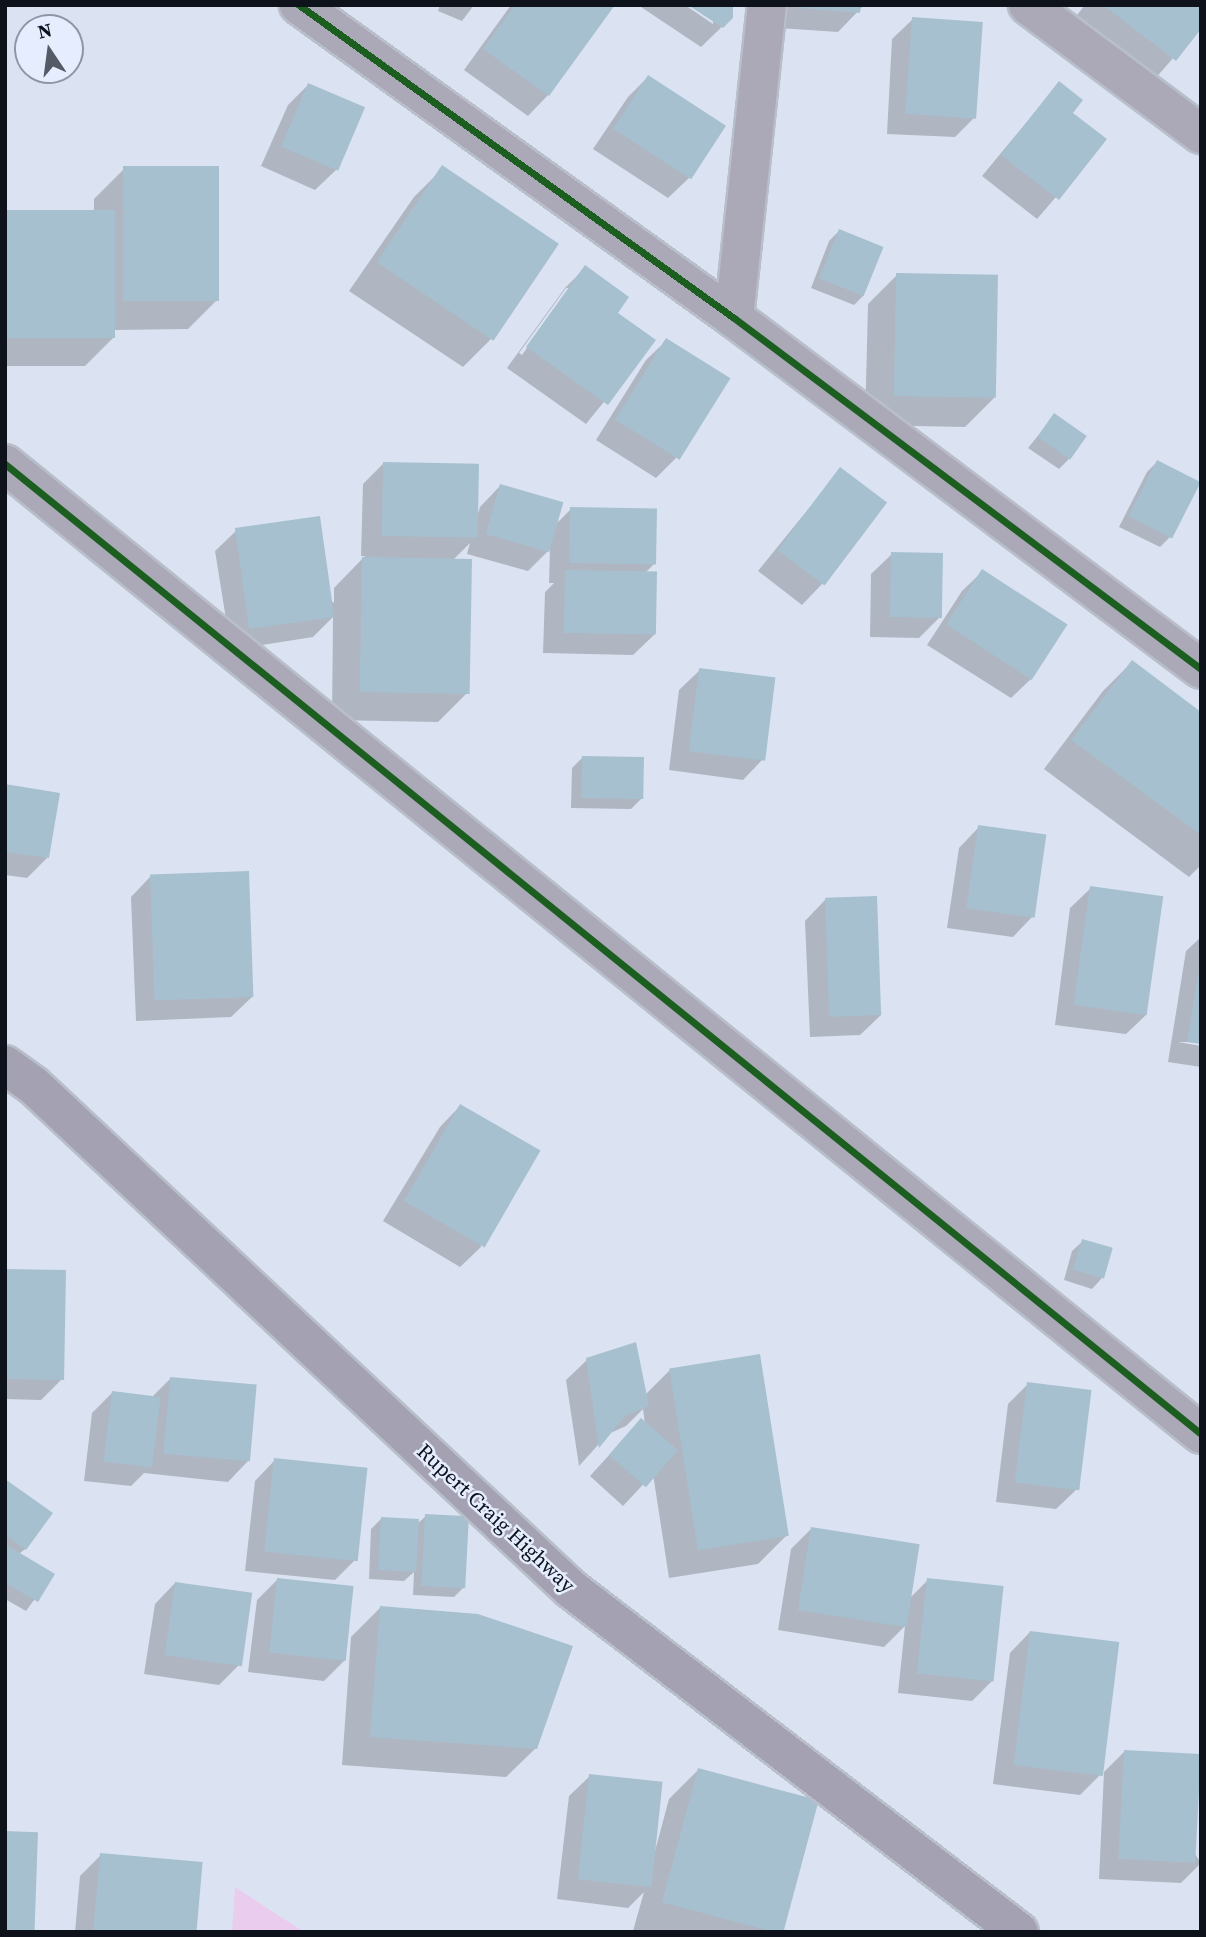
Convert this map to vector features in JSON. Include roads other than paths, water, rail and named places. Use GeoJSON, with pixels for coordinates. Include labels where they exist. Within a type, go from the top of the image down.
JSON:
{"type":"FeatureCollection","features":[{"type":"Feature","properties":{"kind":"main road","name":"Rupert Craig Highway"},"geometry":{"type":"LineString","coordinates":[[5,1065],[33,1085],[570,1588],[1019,1932]]}},
{"type":"Feature","properties":{"kind":"street"},"geometry":{"type":"LineString","coordinates":[[299,5],[734,318],[1201,669]]}},
{"type":"Feature","properties":{"kind":"street"},"geometry":{"type":"LineString","coordinates":[[734,318],[767,5]]}},
{"type":"Feature","properties":{"kind":"street"},"geometry":{"type":"LineString","coordinates":[[1028,5],[1201,134]]}},
{"type":"Feature","properties":{"kind":"street"},"geometry":{"type":"LineString","coordinates":[[5,464],[1201,1434]]}}]}
